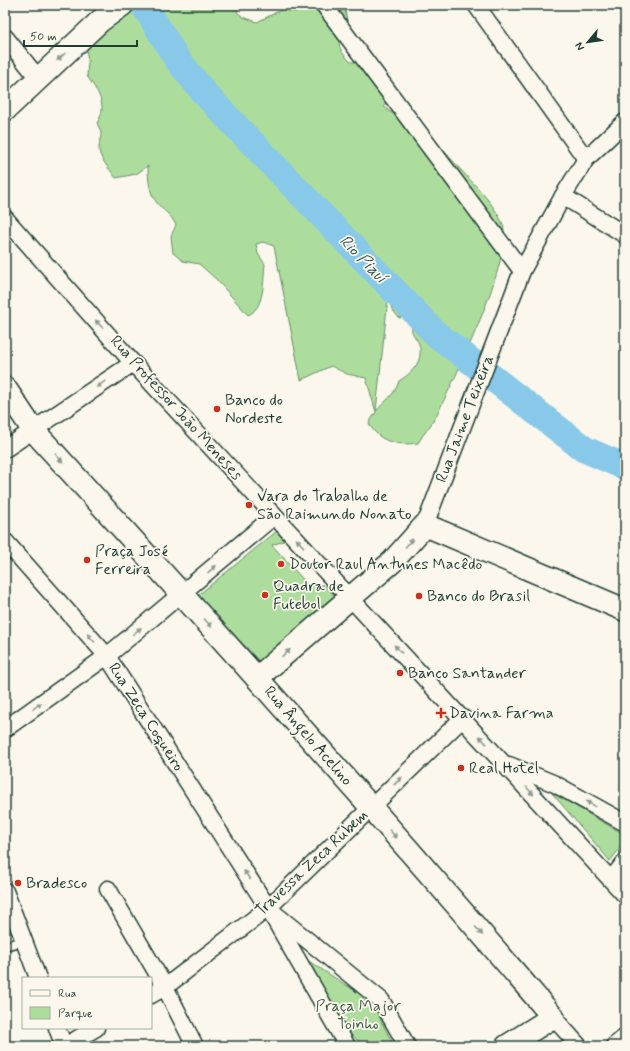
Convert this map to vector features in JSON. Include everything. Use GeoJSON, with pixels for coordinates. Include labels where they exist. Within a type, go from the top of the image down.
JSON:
{"type":"FeatureCollection","features":[{"type":"Feature","properties":{"kind":"main road"},"geometry":{"type":"LineString","coordinates":[[5,110],[100,21],[122,5]]}},
{"type":"Feature","properties":{"kind":"main road","name":"Rua Ângelo Acelino"},"geometry":{"type":"LineString","coordinates":[[5,388],[33,430],[257,678],[450,896],[553,1017]]}},
{"type":"Feature","properties":{"kind":"main road"},"geometry":{"type":"LineString","coordinates":[[424,525],[625,610]]}},
{"type":"Feature","properties":{"kind":"main road","name":"Rua Jaime Teixeira"},"geometry":{"type":"LineString","coordinates":[[257,678],[392,562],[424,525]]}},
{"type":"Feature","properties":{"kind":"main road"},"geometry":{"type":"LineString","coordinates":[[506,1046],[553,1017]]}},
{"type":"Feature","properties":{"kind":"street"},"geometry":{"type":"LineString","coordinates":[[324,5],[522,271]]}},
{"type":"Feature","properties":{"kind":"street"},"geometry":{"type":"LineString","coordinates":[[483,7],[586,159]]}},
{"type":"Feature","properties":{"kind":"street"},"geometry":{"type":"LineString","coordinates":[[5,37],[38,78]]}},
{"type":"Feature","properties":{"kind":"street","name":"Rua Jaime Teixeira"},"geometry":{"type":"LineString","coordinates":[[424,525],[522,271],[563,196],[586,159],[625,122]]}},
{"type":"Feature","properties":{"kind":"street"},"geometry":{"type":"LineString","coordinates":[[563,196],[625,235]]}},
{"type":"Feature","properties":{"kind":"street","name":"Rua Professor João Meneses"},"geometry":{"type":"LineString","coordinates":[[5,218],[11,235],[133,363],[463,718],[625,895]]}},
{"type":"Feature","properties":{"kind":"street"},"geometry":{"type":"LineString","coordinates":[[5,448],[133,363]]}},
{"type":"Feature","properties":{"kind":"street"},"geometry":{"type":"LineString","coordinates":[[5,729],[107,656],[274,516]]}},
{"type":"Feature","properties":{"kind":"street","name":"Rua Zeca Coqueiro"},"geometry":{"type":"LineString","coordinates":[[5,541],[107,656],[268,908]]}},
{"type":"Feature","properties":{"kind":"street","name":"Travessa Zeca Rubem"},"geometry":{"type":"LineString","coordinates":[[152,995],[268,908],[463,718]]}},
{"type":"Feature","properties":{"kind":"street"},"geometry":{"type":"LineString","coordinates":[[504,763],[555,784],[625,823]]}},
{"type":"Feature","properties":{"kind":"street"},"geometry":{"type":"LineString","coordinates":[[610,879],[625,862]]}},
{"type":"Feature","properties":{"kind":"street"},"geometry":{"type":"LineString","coordinates":[[108,889],[165,987],[195,1046]]}},
{"type":"Feature","properties":{"kind":"street"},"geometry":{"type":"LineString","coordinates":[[5,891],[38,977]]}},
{"type":"Feature","properties":{"kind":"street"},"geometry":{"type":"LineString","coordinates":[[268,908],[348,1046]]}},
{"type":"Feature","properties":{"kind":"street"},"geometry":{"type":"LineString","coordinates":[[268,908],[381,1000],[407,1046]]}},
{"type":"Feature","properties":{"kind":"street","name":"Rua Ângelo Acelino"},"geometry":{"type":"LineString","coordinates":[[553,1017],[579,1046]]}},
{"type":"Feature","properties":{"kind":"street"},"geometry":{"type":"LineString","coordinates":[[57,1029],[65,1046],[94,1029]]}},
{"type":"Feature","properties":{"kind":"street"},"geometry":{"type":"LineString","coordinates":[[338,1029],[358,1046]]}},
{"type":"Feature","properties":{"kind":"street"},"geometry":{"type":"LineString","coordinates":[[614,1046],[625,1037]]}},
{"type":"Feature","properties":{"kind":"lane"},"geometry":{"type":"LineString","coordinates":[[5,946],[23,941]]}},
{"type":"Feature","properties":{"kind":"green space"},"geometry":{"type":"Polygon","coordinates":[[[117,5],[238,5],[237,12],[243,17],[257,22],[283,9],[296,12],[304,9],[345,10],[348,25],[341,36],[339,44],[346,57],[351,62],[361,62],[390,98],[384,106],[387,110],[394,114],[415,113],[443,150],[480,190],[492,206],[502,222],[504,238],[500,261],[492,289],[454,379],[435,418],[418,443],[403,444],[389,441],[378,435],[373,429],[369,423],[376,412],[366,378],[347,374],[331,366],[301,380],[274,246],[263,242],[256,244],[258,254],[265,264],[263,285],[258,306],[248,315],[216,279],[199,264],[183,261],[173,253],[171,236],[176,225],[152,195],[148,166],[136,174],[116,178],[105,163],[99,151],[101,133],[97,123],[102,110],[102,104],[98,93],[87,76],[88,62],[86,48],[117,21],[117,5]],[[388,298],[376,411],[392,394],[399,381],[414,368],[420,354],[419,343],[412,331],[417,315],[399,318],[392,309],[388,298]]]}},
{"type":"Feature","properties":{"kind":"green space"},"geometry":{"type":"Polygon","coordinates":[[[277,531],[284,541],[272,545],[309,586],[323,585],[335,595],[260,662],[197,596],[277,531]]]}},
{"type":"Feature","properties":{"kind":"green space"},"geometry":{"type":"Polygon","coordinates":[[[551,792],[625,835],[625,842],[610,861],[551,792]]]}},
{"type":"Feature","properties":{"kind":"green space","name":"Praça Major Toinho"},"geometry":{"type":"Polygon","coordinates":[[[307,960],[371,1001],[394,1046],[365,1046],[345,1030],[307,960]]]}},
{"type":"Feature","properties":{"kind":"waterway","name":"Rio Piauí"},"geometry":{"type":"LineString","coordinates":[[144,5],[177,59],[205,94],[436,334],[584,449],[625,467]]}},
{"type":"Feature","properties":{"kind":"place","name":"Banco do Nordeste"},"geometry":{"type":"Point","coordinates":[217,409]}},
{"type":"Feature","properties":{"kind":"place","name":"Vara do Trabalho de São Raimundo Nonato"},"geometry":{"type":"Point","coordinates":[249,505]}},
{"type":"Feature","properties":{"kind":"place","name":"Praça José Ferreira"},"geometry":{"type":"Point","coordinates":[87,560]}},
{"type":"Feature","properties":{"kind":"place","name":"Doutor Raul Antunes Macêdo"},"geometry":{"type":"Point","coordinates":[281,564]}},
{"type":"Feature","properties":{"kind":"place","name":"Quadra de Futebol"},"geometry":{"type":"Point","coordinates":[265,595]}},
{"type":"Feature","properties":{"kind":"place","name":"Banco do Brasil"},"geometry":{"type":"Point","coordinates":[419,596]}},
{"type":"Feature","properties":{"kind":"place","name":"Banco Santander"},"geometry":{"type":"Point","coordinates":[400,673]}},
{"type":"Feature","properties":{"kind":"place","name":"Davina Farma"},"geometry":{"type":"Point","coordinates":[441,713]}},
{"type":"Feature","properties":{"kind":"place","name":"Real Hotel"},"geometry":{"type":"Point","coordinates":[461,768]}},
{"type":"Feature","properties":{"kind":"place","name":"Bradesco"},"geometry":{"type":"Point","coordinates":[18,883]}}]}
